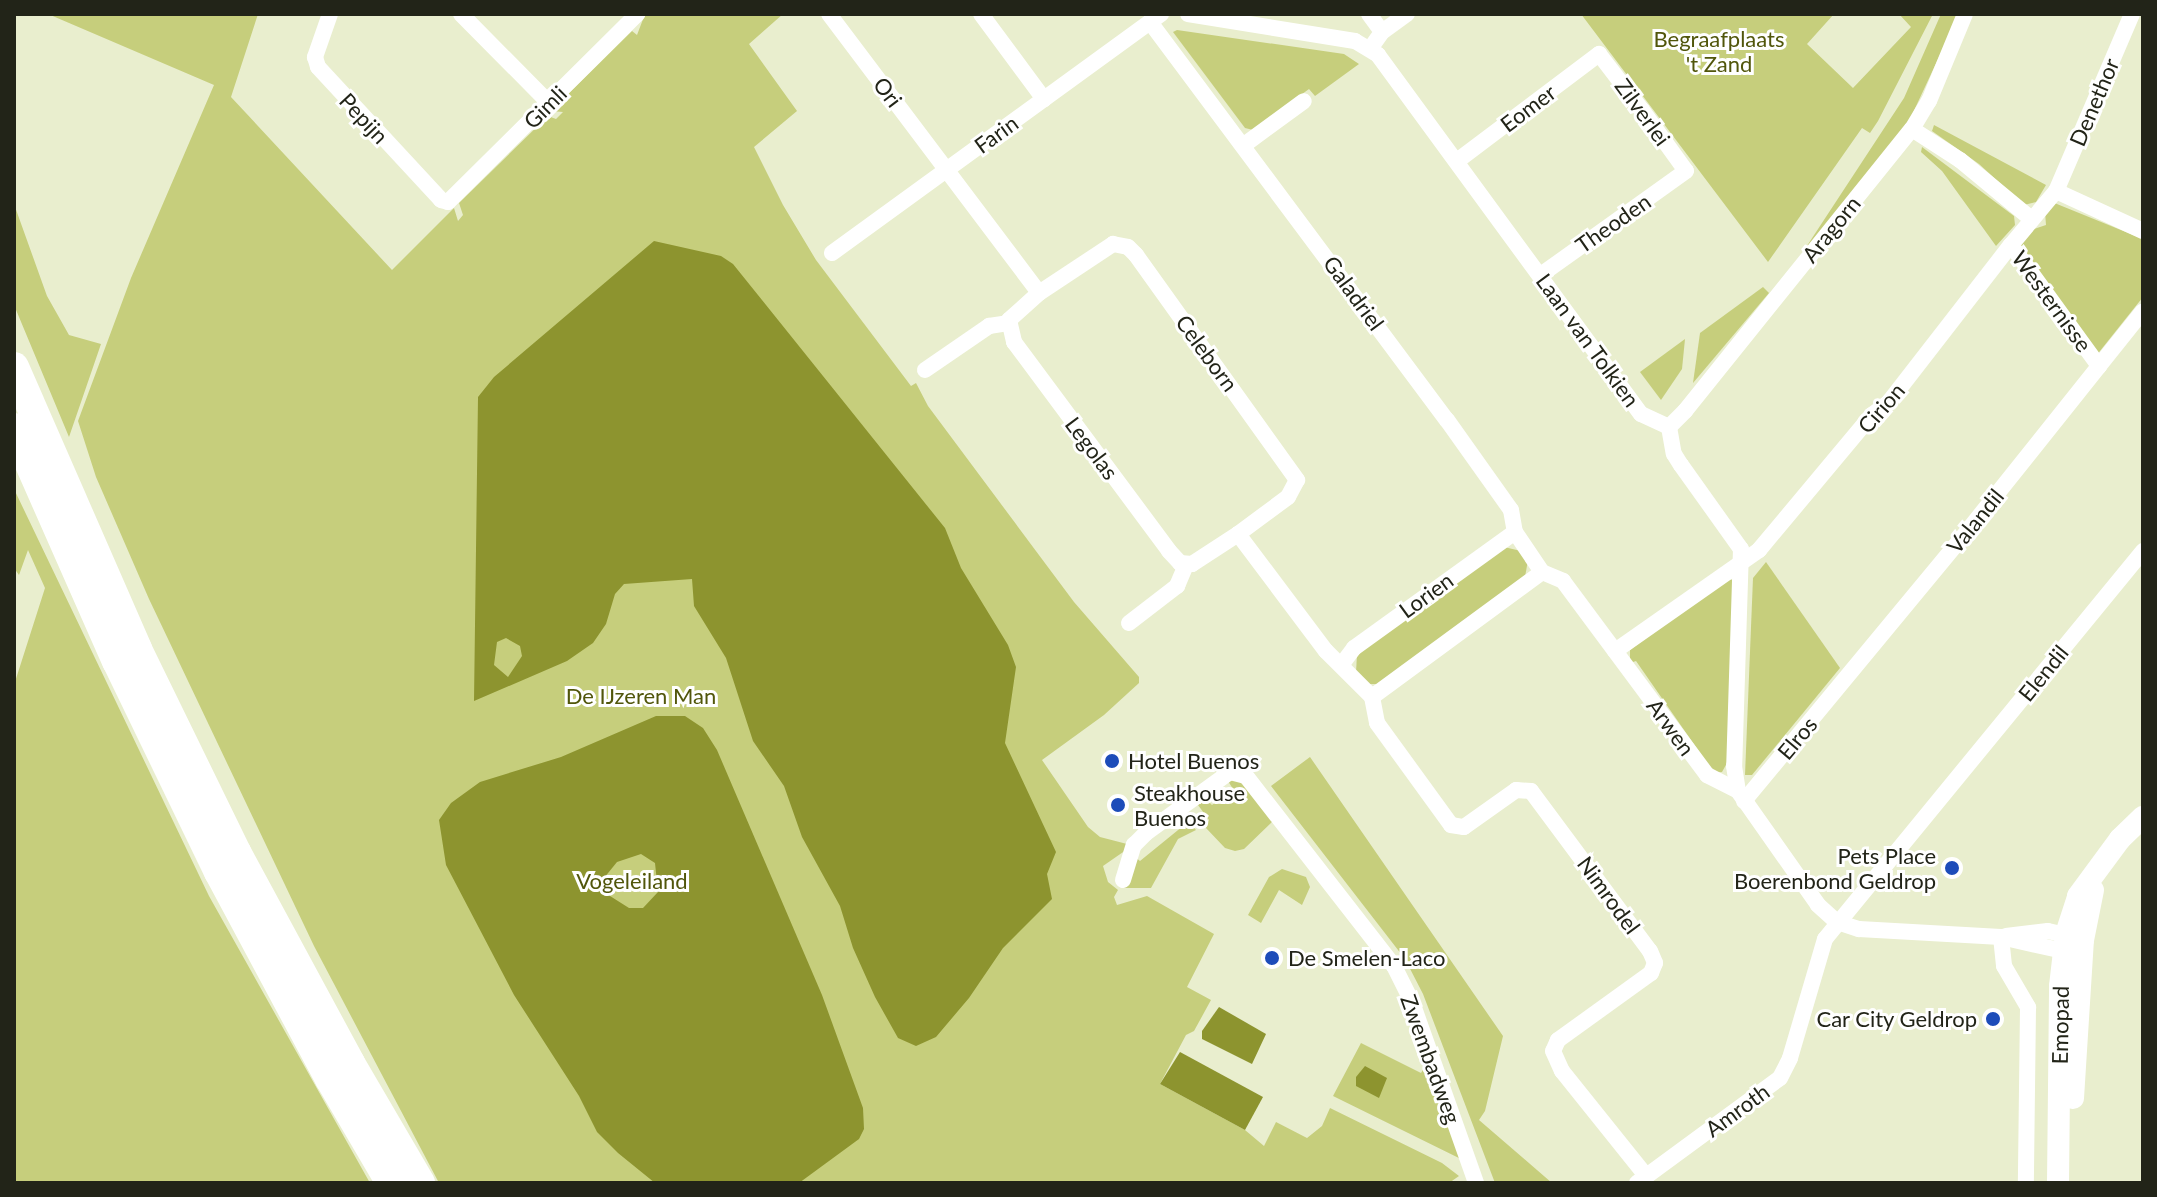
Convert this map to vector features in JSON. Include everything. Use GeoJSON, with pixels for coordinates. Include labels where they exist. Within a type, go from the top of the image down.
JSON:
{"type":"FeatureCollection","features":[{"type":"Feature","properties":{"kind":"highway"},"geometry":{"type":"LineString","coordinates":[[14,367],[137,649],[236,852],[350,1063],[420,1183]]}},
{"type":"Feature","properties":{"kind":"highway"},"geometry":{"type":"LineString","coordinates":[[14,428],[117,661],[219,872],[330,1079],[391,1183]]}},
{"type":"Feature","properties":{"kind":"main road","name":"Emopad"},"geometry":{"type":"LineString","coordinates":[[2058,1183],[2071,942],[2078,896],[2120,839],[2143,817]]}},
{"type":"Feature","properties":{"kind":"main road","name":"Emopad"},"geometry":{"type":"LineString","coordinates":[[2071,942],[2071,1183]]}},
{"type":"Feature","properties":{"kind":"street","name":"Pepijn"},"geometry":{"type":"LineString","coordinates":[[330,14],[315,57],[320,72],[441,200],[453,200]]}},
{"type":"Feature","properties":{"kind":"street"},"geometry":{"type":"LineString","coordinates":[[461,14],[549,103]]}},
{"type":"Feature","properties":{"kind":"street","name":"Gimli"},"geometry":{"type":"LineString","coordinates":[[453,200],[637,14]]}},
{"type":"Feature","properties":{"kind":"street","name":"Ori"},"geometry":{"type":"LineString","coordinates":[[829,14],[947,169]]}},
{"type":"Feature","properties":{"kind":"street"},"geometry":{"type":"LineString","coordinates":[[981,14],[1044,99]]}},
{"type":"Feature","properties":{"kind":"street"},"geometry":{"type":"LineString","coordinates":[[1188,14],[1355,41],[1370,49],[1382,32],[1407,14]]}},
{"type":"Feature","properties":{"kind":"street"},"geometry":{"type":"LineString","coordinates":[[1369,14],[1382,32]]}},
{"type":"Feature","properties":{"kind":"street","name":"Aragorn"},"geometry":{"type":"LineString","coordinates":[[1669,427],[1912,129],[1929,101],[1965,14]]}},
{"type":"Feature","properties":{"kind":"street","name":"Denethor"},"geometry":{"type":"LineString","coordinates":[[2056,191],[2132,14]]}},
{"type":"Feature","properties":{"kind":"street","name":"Farin"},"geometry":{"type":"LineString","coordinates":[[832,253],[1155,18]]}},
{"type":"Feature","properties":{"kind":"street","name":"Galadriel"},"geometry":{"type":"LineString","coordinates":[[1155,18],[1511,510],[1515,532],[1542,572]]}},
{"type":"Feature","properties":{"kind":"street","name":"Laan van Tolkien"},"geometry":{"type":"LineString","coordinates":[[1370,49],[1457,161],[1641,414],[1669,427]]}},
{"type":"Feature","properties":{"kind":"street","name":"Eomer"},"geometry":{"type":"LineString","coordinates":[[1457,161],[1599,54]]}},
{"type":"Feature","properties":{"kind":"street","name":"Zilverlei"},"geometry":{"type":"LineString","coordinates":[[1599,54],[1686,171]]}},
{"type":"Feature","properties":{"kind":"street"},"geometry":{"type":"LineString","coordinates":[[1244,145],[1304,101]]}},
{"type":"Feature","properties":{"kind":"street","name":"Westernisse"},"geometry":{"type":"LineString","coordinates":[[1912,129],[1960,160],[2030,218]]}},
{"type":"Feature","properties":{"kind":"street"},"geometry":{"type":"LineString","coordinates":[[925,370],[989,326],[1008,323],[1014,313],[1039,293],[947,169]]}},
{"type":"Feature","properties":{"kind":"street","name":"Theoden"},"geometry":{"type":"LineString","coordinates":[[1541,275],[1686,171]]}},
{"type":"Feature","properties":{"kind":"street"},"geometry":{"type":"LineString","coordinates":[[2056,191],[2143,231]]}},
{"type":"Feature","properties":{"kind":"street","name":"Westernisse"},"geometry":{"type":"LineString","coordinates":[[2056,191],[2030,218],[2011,245],[2099,366],[2143,311]]}},
{"type":"Feature","properties":{"kind":"street","name":"Celeborn"},"geometry":{"type":"LineString","coordinates":[[1039,293],[1104,247],[1121,243],[1136,255],[1297,480],[1288,497],[1238,534]]}},
{"type":"Feature","properties":{"kind":"street","name":"Cirion"},"geometry":{"type":"LineString","coordinates":[[1743,564],[1778,529],[1872,415],[1889,402],[2011,245]]}},
{"type":"Feature","properties":{"kind":"street","name":"Legolas"},"geometry":{"type":"LineString","coordinates":[[1008,323],[1022,354],[1169,551],[1186,565]]}},
{"type":"Feature","properties":{"kind":"street","name":"Valandil"},"geometry":{"type":"LineString","coordinates":[[1850,675],[2099,366]]}},
{"type":"Feature","properties":{"kind":"street"},"geometry":{"type":"LineString","coordinates":[[1669,427],[1674,454],[1741,549],[1743,564],[1734,766],[1741,796],[1818,905],[1837,922],[1859,929],[2001,937],[2035,931],[2071,942]]}},
{"type":"Feature","properties":{"kind":"street","name":"Lorien"},"geometry":{"type":"LineString","coordinates":[[1342,664],[1354,648],[1515,532]]}},
{"type":"Feature","properties":{"kind":"street"},"geometry":{"type":"LineString","coordinates":[[1129,623],[1177,586],[1186,565],[1198,562],[1238,534],[1326,651],[1372,697],[1542,572]]}},
{"type":"Feature","properties":{"kind":"street","name":"Elendil"},"geometry":{"type":"LineString","coordinates":[[1837,922],[2143,551]]}},
{"type":"Feature","properties":{"kind":"street"},"geometry":{"type":"LineString","coordinates":[[1615,651],[1709,582],[1743,564]]}},
{"type":"Feature","properties":{"kind":"street","name":"Arwen"},"geometry":{"type":"LineString","coordinates":[[1542,572],[1563,581],[1707,775],[1741,796]]}},
{"type":"Feature","properties":{"kind":"street","name":"Elros"},"geometry":{"type":"LineString","coordinates":[[1741,796],[1850,675]]}},
{"type":"Feature","properties":{"kind":"street","name":"Nimrodel"},"geometry":{"type":"LineString","coordinates":[[1372,697],[1377,723],[1451,825],[1464,827],[1516,790],[1531,791],[1650,951],[1655,963],[1651,973],[1558,1040],[1553,1051],[1562,1071],[1641,1180]]}},
{"type":"Feature","properties":{"kind":"street","name":"Zwembadweg"},"geometry":{"type":"LineString","coordinates":[[1123,880],[1134,845],[1146,833],[1230,772],[1246,776],[1394,966],[1412,1002],[1476,1183]]}},
{"type":"Feature","properties":{"kind":"street","name":"Amroth"},"geometry":{"type":"LineString","coordinates":[[1641,1180],[1780,1078],[1790,1058],[1825,939],[1837,922]]}},
{"type":"Feature","properties":{"kind":"street"},"geometry":{"type":"LineString","coordinates":[[2001,937],[2004,966],[2028,1007],[2026,1183]]}},
{"type":"Feature","properties":{"kind":"green space","name":"De IJzeren Man"},"geometry":{"type":"Polygon","coordinates":[[[48,14],[258,14],[231,97],[392,270],[454,208],[458,221],[463,215],[459,203],[548,116],[556,119],[563,112],[551,111],[632,31],[637,35],[645,14],[783,14],[749,44],[797,111],[754,147],[783,205],[816,260],[911,386],[916,383],[928,406],[1074,602],[1139,677],[1139,683],[1104,715],[1042,760],[1088,827],[1100,837],[1127,844],[1126,850],[1103,866],[1108,882],[1118,890],[1114,897],[1117,905],[1147,896],[1214,934],[1187,987],[1211,1000],[1194,1031],[1186,1035],[1160,1084],[1245,1130],[1264,1146],[1276,1122],[1307,1138],[1322,1126],[1330,1108],[1442,1163],[1459,1176],[1449,1183],[439,1183],[314,946],[149,599],[96,477],[78,421],[131,278],[214,85],[48,14]]]}},
{"type":"Feature","properties":{"kind":"green space","name":"Begraafplaats 't Zand"},"geometry":{"type":"Polygon","coordinates":[[[1581,14],[1834,14],[1807,44],[1853,88],[1911,27],[1899,14],[1933,14],[1878,121],[1870,133],[1862,128],[1768,262],[1581,14]]]}},
{"type":"Feature","properties":{"kind":"green space"},"geometry":{"type":"Polygon","coordinates":[[[1941,14],[1959,14],[1904,132],[1797,261],[1904,98],[1941,14]]]}},
{"type":"Feature","properties":{"kind":"green space"},"geometry":{"type":"Polygon","coordinates":[[[1177,30],[1344,54],[1359,64],[1315,96],[1309,89],[1253,130],[1245,128],[1173,32],[1177,30]]]}},
{"type":"Feature","properties":{"kind":"green space"},"geometry":{"type":"Polygon","coordinates":[[[1934,125],[2046,185],[2036,202],[2024,205],[1979,164],[1932,131],[1934,125]]]}},
{"type":"Feature","properties":{"kind":"green space"},"geometry":{"type":"Polygon","coordinates":[[[1922,147],[2014,216],[2015,225],[1996,246],[1942,171],[1921,152],[1922,147]]]}},
{"type":"Feature","properties":{"kind":"green space"},"geometry":{"type":"Polygon","coordinates":[[[2052,202],[2143,239],[2143,297],[2096,356],[2016,249],[2034,229],[2046,225],[2045,212],[2052,202]]]}},
{"type":"Feature","properties":{"kind":"green space"},"geometry":{"type":"Polygon","coordinates":[[[14,204],[47,296],[69,335],[101,344],[69,437],[14,305],[14,204]]]}},
{"type":"Feature","properties":{"kind":"green space"},"geometry":{"type":"Polygon","coordinates":[[[1763,287],[1769,293],[1693,383],[1700,333],[1763,287]]]}},
{"type":"Feature","properties":{"kind":"green space"},"geometry":{"type":"Polygon","coordinates":[[[1685,339],[1682,369],[1661,400],[1640,372],[1685,339]]]}},
{"type":"Feature","properties":{"kind":"green space"},"geometry":{"type":"Polygon","coordinates":[[[14,489],[209,896],[370,1183],[14,1183],[14,685],[45,588],[28,550],[19,575],[14,568],[14,489]]]}},
{"type":"Feature","properties":{"kind":"green space"},"geometry":{"type":"Polygon","coordinates":[[[1504,547],[1521,551],[1528,560],[1525,577],[1383,684],[1369,684],[1356,672],[1357,655],[1504,547]]]}},
{"type":"Feature","properties":{"kind":"green space"},"geometry":{"type":"Polygon","coordinates":[[[1766,562],[1840,668],[1752,775],[1745,775],[1753,578],[1766,562]]]}},
{"type":"Feature","properties":{"kind":"green space"},"geometry":{"type":"Polygon","coordinates":[[[1725,578],[1733,580],[1727,763],[1722,772],[1714,773],[1636,661],[1630,663],[1630,650],[1725,578]]]}},
{"type":"Feature","properties":{"kind":"green space"},"geometry":{"type":"Polygon","coordinates":[[[1310,757],[1503,1036],[1485,1111],[1479,1120],[1552,1183],[1495,1183],[1423,994],[1405,959],[1271,786],[1310,757]]]}},
{"type":"Feature","properties":{"kind":"green space"},"geometry":{"type":"Polygon","coordinates":[[[1240,777],[1275,819],[1244,849],[1235,851],[1225,848],[1206,828],[1209,820],[1198,805],[1205,798],[1212,805],[1233,789],[1228,781],[1240,777]]]}},
{"type":"Feature","properties":{"kind":"green space"},"geometry":{"type":"Polygon","coordinates":[[[1182,814],[1196,830],[1178,839],[1151,888],[1124,888],[1135,857],[1140,861],[1183,826],[1179,817],[1182,814]]]}},
{"type":"Feature","properties":{"kind":"green space"},"geometry":{"type":"Polygon","coordinates":[[[1282,869],[1306,877],[1310,887],[1302,905],[1279,890],[1261,923],[1248,915],[1269,877],[1282,869]]]}},
{"type":"Feature","properties":{"kind":"green space"},"geometry":{"type":"Polygon","coordinates":[[[1361,1043],[1421,1073],[1430,1058],[1467,1162],[1333,1096],[1361,1043]]]}},
{"type":"Feature","properties":{"kind":"shaded area"},"geometry":{"type":"Polygon","coordinates":[[[654,241],[721,256],[733,264],[945,528],[961,568],[1008,645],[1016,667],[1005,743],[1056,852],[1047,874],[1052,899],[1003,948],[969,998],[936,1037],[916,1046],[898,1038],[875,997],[853,948],[840,906],[802,837],[784,786],[753,741],[726,658],[694,606],[692,579],[624,584],[615,594],[606,624],[593,643],[567,661],[474,701],[478,397],[494,377],[654,241]],[[506,638],[497,642],[494,665],[508,677],[522,656],[520,646],[506,638]]]}},
{"type":"Feature","properties":{"kind":"shaded area"},"geometry":{"type":"Polygon","coordinates":[[[656,716],[685,716],[703,728],[717,750],[822,995],[863,1108],[864,1129],[859,1139],[799,1183],[655,1183],[597,1132],[579,1096],[514,995],[446,865],[439,820],[451,803],[480,782],[561,757],[656,716]],[[641,854],[617,862],[604,878],[610,896],[629,908],[643,908],[658,892],[655,863],[641,854]]]}},
{"type":"Feature","properties":{"kind":"shaded area"},"geometry":{"type":"Polygon","coordinates":[[[1219,1007],[1266,1034],[1252,1064],[1202,1039],[1202,1031],[1219,1007]]]}},
{"type":"Feature","properties":{"kind":"shaded area"},"geometry":{"type":"Polygon","coordinates":[[[1180,1052],[1263,1097],[1245,1130],[1160,1084],[1180,1052]]]}},
{"type":"Feature","properties":{"kind":"shaded area"},"geometry":{"type":"Polygon","coordinates":[[[1365,1066],[1387,1078],[1379,1098],[1356,1086],[1356,1077],[1365,1066]]]}},
{"type":"Feature","properties":{"kind":"place","name":"Hotel Buenos"},"geometry":{"type":"Point","coordinates":[1112,761]}},
{"type":"Feature","properties":{"kind":"place","name":"Steakhouse Buenos"},"geometry":{"type":"Point","coordinates":[1118,805]}},
{"type":"Feature","properties":{"kind":"place","name":"Pets Place Boerenbond Geldrop"},"geometry":{"type":"Point","coordinates":[1952,868]}},
{"type":"Feature","properties":{"kind":"place","name":"De Smelen-Laco"},"geometry":{"type":"Point","coordinates":[1272,958]}},
{"type":"Feature","properties":{"kind":"place","name":"Car City Geldrop"},"geometry":{"type":"Point","coordinates":[1993,1019]}},
{"type":"Feature","properties":{"kind":"park label","name":"Vogeleiland"},"geometry":{"type":"Point","coordinates":[632,881]}}]}
